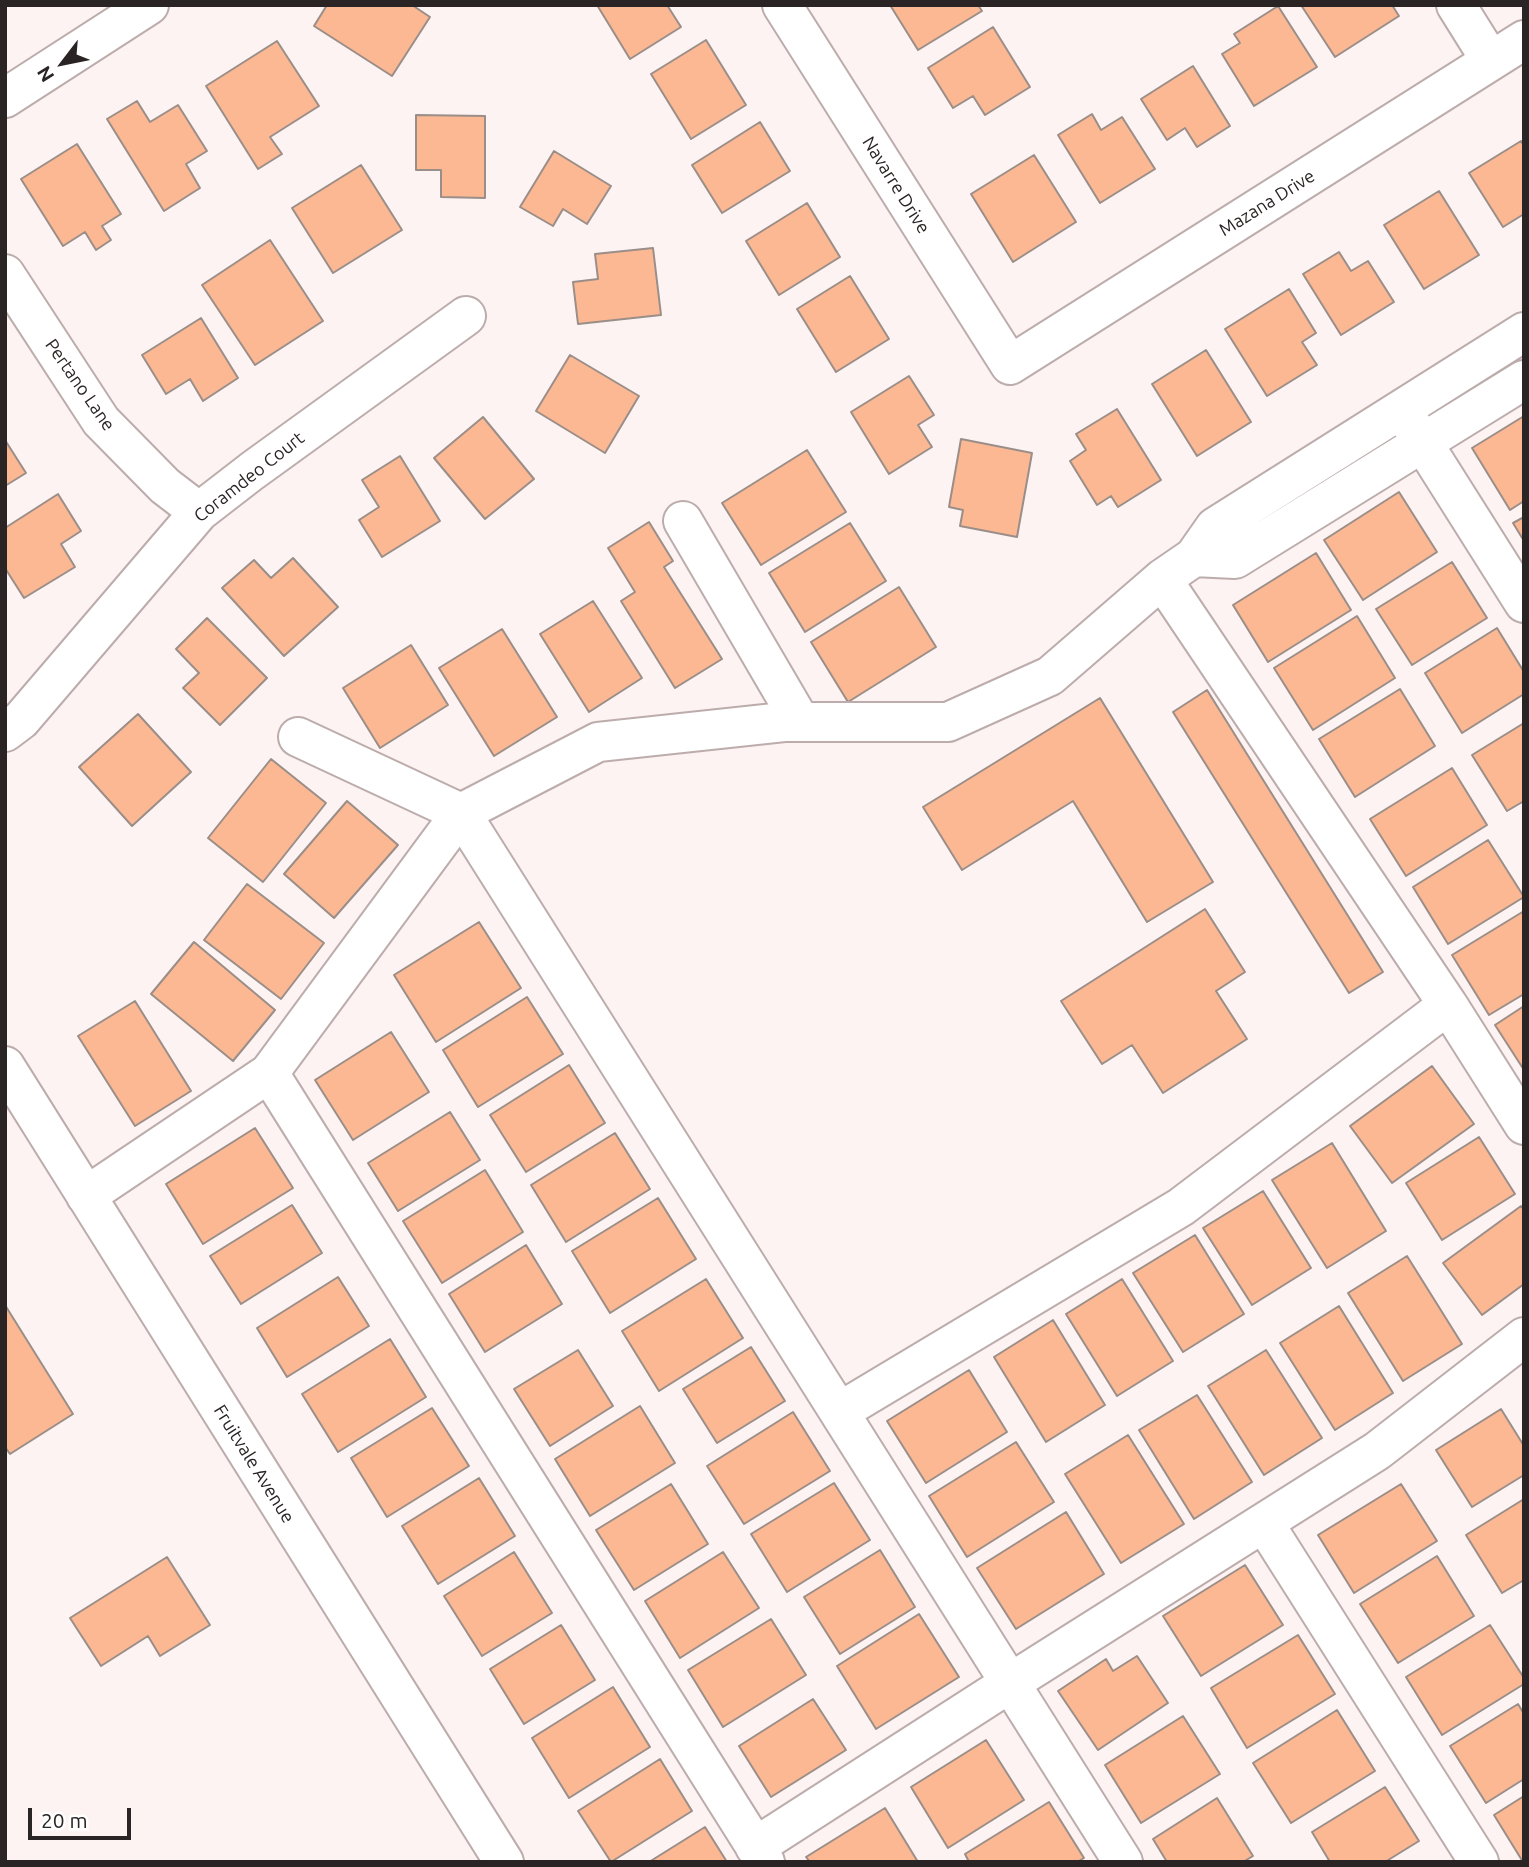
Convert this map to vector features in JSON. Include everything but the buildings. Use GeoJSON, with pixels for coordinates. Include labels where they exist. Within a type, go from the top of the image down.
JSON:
{"type":"FeatureCollection","features":[{"type":"Feature","properties":{"kind":"street"},"geometry":{"type":"LineString","coordinates":[[5,98],[149,5]]}},
{"type":"Feature","properties":{"kind":"street","name":"Navarre Drive"},"geometry":{"type":"LineString","coordinates":[[782,5],[1010,365]]}},
{"type":"Feature","properties":{"kind":"street"},"geometry":{"type":"LineString","coordinates":[[1456,5],[1491,61]]}},
{"type":"Feature","properties":{"kind":"street","name":"Mazana Drive"},"geometry":{"type":"LineString","coordinates":[[1010,365],[1524,40]]}},
{"type":"Feature","properties":{"kind":"street","name":"Pertano Lane"},"geometry":{"type":"LineString","coordinates":[[5,274],[101,421],[165,486],[199,512]]}},
{"type":"Feature","properties":{"kind":"street","name":"Coramdeo Court"},"geometry":{"type":"LineString","coordinates":[[5,732],[21,720],[199,512],[466,316]]}},
{"type":"Feature","properties":{"kind":"street"},"geometry":{"type":"LineString","coordinates":[[86,1196],[269,1073],[461,813],[598,742],[800,721],[948,722],[1050,676],[1162,579],[1194,557],[1215,527],[1524,332]]}},
{"type":"Feature","properties":{"kind":"street"},"geometry":{"type":"LineString","coordinates":[[1194,557],[1235,559],[1524,380]]}},
{"type":"Feature","properties":{"kind":"street"},"geometry":{"type":"LineString","coordinates":[[1402,409],[1524,603]]}},
{"type":"Feature","properties":{"kind":"street"},"geometry":{"type":"LineString","coordinates":[[683,521],[800,721]]}},
{"type":"Feature","properties":{"kind":"street"},"geometry":{"type":"LineString","coordinates":[[1162,579],[1448,1005],[1524,1125]]}},
{"type":"Feature","properties":{"kind":"street"},"geometry":{"type":"LineString","coordinates":[[298,737],[461,813],[1123,1862]]}},
{"type":"Feature","properties":{"kind":"street"},"geometry":{"type":"LineString","coordinates":[[839,1412],[1181,1207],[1448,1005]]}},
{"type":"Feature","properties":{"kind":"street","name":"Fruitvale Avenue"},"geometry":{"type":"LineString","coordinates":[[5,1066],[504,1862]]}},
{"type":"Feature","properties":{"kind":"street"},"geometry":{"type":"LineString","coordinates":[[269,1073],[760,1854],[1010,1683],[1377,1451],[1520,1348]]}},
{"type":"Feature","properties":{"kind":"street"},"geometry":{"type":"LineString","coordinates":[[1264,1523],[1479,1862]]}}]}
